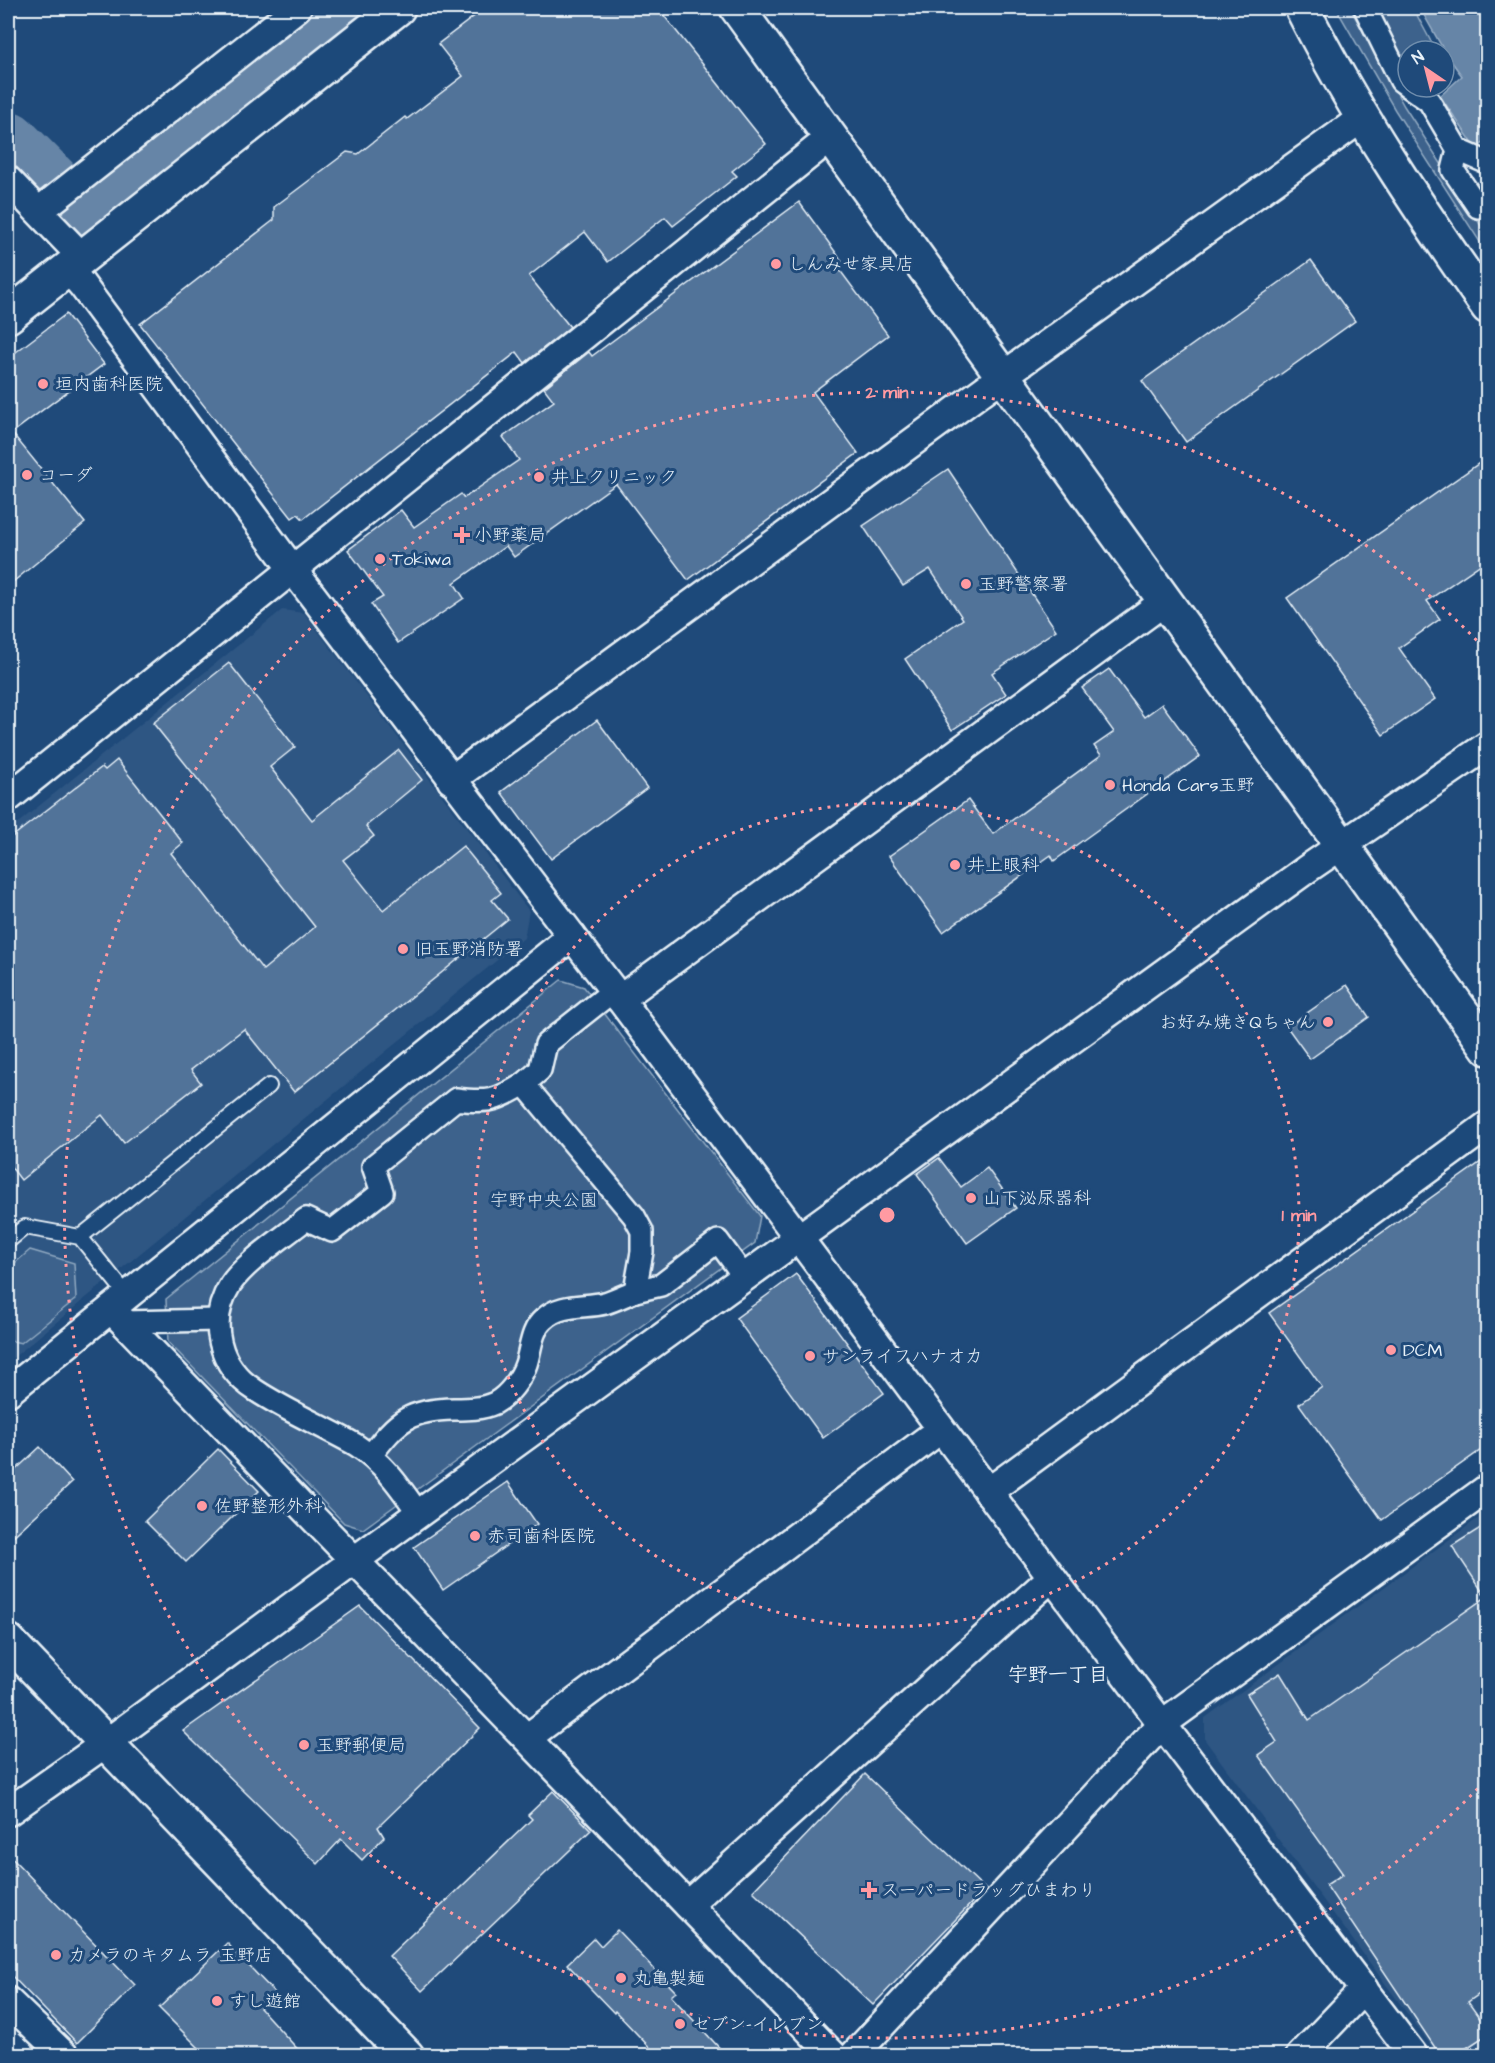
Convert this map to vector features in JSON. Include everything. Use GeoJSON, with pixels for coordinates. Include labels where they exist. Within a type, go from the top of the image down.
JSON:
{"type":"FeatureCollection","features":[{"type":"Feature","properties":{"kind":"street"},"geometry":{"type":"LineString","coordinates":[[53,200],[297,8]]}},
{"type":"Feature","properties":{"kind":"street"},"geometry":{"type":"LineString","coordinates":[[8,316],[398,8]]}},
{"type":"Feature","properties":{"kind":"street"},"geometry":{"type":"LineString","coordinates":[[737,8],[1488,1048]]}},
{"type":"Feature","properties":{"kind":"street"},"geometry":{"type":"LineString","coordinates":[[1302,8],[1362,118],[1414,202],[1488,307]]}},
{"type":"Feature","properties":{"kind":"street"},"geometry":{"type":"LineString","coordinates":[[1365,8],[1396,71]]}},
{"type":"Feature","properties":{"kind":"street"},"geometry":{"type":"LineString","coordinates":[[1426,99],[1458,150],[1488,163]]}},
{"type":"Feature","properties":{"kind":"street"},"geometry":{"type":"LineString","coordinates":[[451,780],[1003,376],[1362,118]]}},
{"type":"Feature","properties":{"kind":"street"},"geometry":{"type":"LineString","coordinates":[[8,798],[831,137]]}},
{"type":"Feature","properties":{"kind":"street"},"geometry":{"type":"LineString","coordinates":[[1458,150],[1453,170],[1484,210]]}},
{"type":"Feature","properties":{"kind":"street"},"geometry":{"type":"LineString","coordinates":[[8,180],[53,200],[82,285],[451,780],[572,936],[1162,1724],[1414,2055]]}},
{"type":"Feature","properties":{"kind":"street"},"geometry":{"type":"LineString","coordinates":[[420,1514],[387,1470],[371,1455],[253,1389],[225,1359],[218,1338],[218,1320],[221,1304],[230,1285],[244,1268],[306,1219],[333,1231],[382,1192],[373,1166],[456,1099],[483,1102],[501,1098],[524,1083],[540,1070],[546,1044],[1165,601]]}},
{"type":"Feature","properties":{"kind":"street"},"geometry":{"type":"LineString","coordinates":[[8,1812],[1298,876],[1488,745]]}},
{"type":"Feature","properties":{"kind":"street"},"geometry":{"type":"LineString","coordinates":[[8,1392],[121,1309],[572,936]]}},
{"type":"Feature","properties":{"kind":"street"},"geometry":{"type":"LineString","coordinates":[[524,1083],[634,1216],[642,1231],[642,1252],[635,1291]]}},
{"type":"Feature","properties":{"kind":"street"},"geometry":{"type":"LineString","coordinates":[[988,1492],[1488,1125]]}},
{"type":"Feature","properties":{"kind":"street"},"geometry":{"type":"LineString","coordinates":[[371,1455],[388,1432],[406,1418],[424,1412],[476,1409],[495,1403],[508,1392],[525,1366],[535,1328],[544,1318],[554,1312],[571,1306],[605,1303],[635,1291],[661,1285],[718,1242],[745,1278]]}},
{"type":"Feature","properties":{"kind":"street"},"geometry":{"type":"LineString","coordinates":[[121,1309],[218,1320]]}},
{"type":"Feature","properties":{"kind":"street"},"geometry":{"type":"LineString","coordinates":[[121,1309],[355,1560],[834,2055]]}},
{"type":"Feature","properties":{"kind":"street"},"geometry":{"type":"LineString","coordinates":[[527,1738],[941,1429]]}},
{"type":"Feature","properties":{"kind":"street"},"geometry":{"type":"LineString","coordinates":[[853,2055],[1162,1724],[1488,1488]]}},
{"type":"Feature","properties":{"kind":"street"},"geometry":{"type":"LineString","coordinates":[[688,1905],[1052,1577]]}},
{"type":"Feature","properties":{"kind":"street"},"geometry":{"type":"LineString","coordinates":[[8,1641],[407,2055]]}},
{"type":"Feature","properties":{"kind":"street"},"geometry":{"type":"LineString","coordinates":[[1300,2055],[1364,1989]]}},
{"type":"Feature","properties":{"kind":"street"},"geometry":{"type":"LineString","coordinates":[[8,2001],[65,2055]]}},
{"type":"Feature","properties":{"kind":"lane"},"geometry":{"type":"LineString","coordinates":[[8,1241],[25,1227],[80,1237],[269,1086]]}},
{"type":"Feature","properties":{"kind":"lane"},"geometry":{"type":"LineString","coordinates":[[80,1237],[121,1309]]}},
{"type":"Feature","properties":{"kind":"shaded area"},"geometry":{"type":"Polygon","coordinates":[[[1420,8],[1487,8],[1487,141],[1476,148],[1442,99],[1456,99],[1456,81],[1462,76],[1456,68],[1456,39],[1438,39],[1420,8]]]}},
{"type":"Feature","properties":{"kind":"shaded area"},"geometry":{"type":"Polygon","coordinates":[[[282,610],[304,613],[529,911],[524,938],[8,1362],[8,831],[282,610]]]}},
{"type":"Feature","properties":{"kind":"shaded area"},"geometry":{"type":"Polygon","coordinates":[[[1487,1512],[1487,2055],[1438,2055],[1205,1740],[1205,1718],[1487,1512]]]}},
{"type":"Feature","properties":{"kind":"green space"},"geometry":{"type":"Polygon","coordinates":[[[1336,8],[1350,8],[1396,91],[1396,99],[1400,99],[1487,235],[1487,253],[1395,110],[1336,8]]]}},
{"type":"Feature","properties":{"kind":"green space"},"geometry":{"type":"Polygon","coordinates":[[[1375,8],[1413,8],[1430,39],[1396,39],[1396,49],[1375,8]]]}},
{"type":"Feature","properties":{"kind":"green space","name":"宇野中央公園"},"geometry":{"type":"Polygon","coordinates":[[[561,980],[584,987],[760,1216],[755,1243],[363,1529],[344,1523],[168,1342],[166,1299],[561,980]]]}},
{"type":"Feature","properties":{"kind":"green space"},"geometry":{"type":"Polygon","coordinates":[[[30,1250],[74,1263],[76,1299],[21,1343],[8,1340],[8,1269],[30,1250]]]}},
{"type":"Feature","properties":{"kind":"building"},"geometry":{"type":"Polygon","coordinates":[[[485,8],[658,8],[766,144],[732,171],[737,176],[673,226],[665,217],[608,262],[585,232],[529,276],[570,327],[525,363],[517,352],[303,519],[298,514],[292,518],[140,324],[274,220],[274,207],[347,152],[358,154],[463,76],[438,44],[485,8]]]}},
{"type":"Feature","properties":{"kind":"building"},"geometry":{"type":"Polygon","coordinates":[[[799,202],[842,261],[836,265],[888,335],[813,392],[858,453],[688,580],[616,484],[514,557],[506,546],[454,583],[464,598],[398,643],[371,604],[383,597],[348,550],[401,510],[414,527],[461,494],[464,498],[519,460],[503,437],[554,401],[544,388],[589,352],[592,356],[799,202]]]}},
{"type":"Feature","properties":{"kind":"building"},"geometry":{"type":"Polygon","coordinates":[[[1311,260],[1355,321],[1186,442],[1142,381],[1311,260]]]}},
{"type":"Feature","properties":{"kind":"building"},"geometry":{"type":"Polygon","coordinates":[[[66,314],[104,364],[12,433],[85,523],[8,586],[8,358],[66,314]]]}},
{"type":"Feature","properties":{"kind":"building"},"geometry":{"type":"Polygon","coordinates":[[[1488,457],[1488,559],[1427,601],[1440,619],[1399,648],[1435,699],[1383,735],[1287,598],[1488,457]]]}},
{"type":"Feature","properties":{"kind":"building"},"geometry":{"type":"Polygon","coordinates":[[[948,469],[1056,630],[992,673],[1006,694],[952,730],[905,659],[963,619],[930,569],[903,586],[863,526],[948,469]]]}},
{"type":"Feature","properties":{"kind":"building"},"geometry":{"type":"Polygon","coordinates":[[[229,663],[295,747],[270,767],[312,820],[399,750],[422,780],[366,826],[374,836],[343,860],[383,910],[463,846],[501,893],[492,900],[508,919],[294,1092],[244,1029],[191,1070],[201,1083],[124,1143],[102,1115],[21,1180],[8,1163],[8,840],[102,767],[105,770],[117,760],[183,843],[171,853],[263,970],[315,927],[153,723],[229,663]]]}},
{"type":"Feature","properties":{"kind":"building"},"geometry":{"type":"Polygon","coordinates":[[[1109,669],[1144,717],[1162,704],[1200,756],[1054,861],[1051,855],[943,932],[889,856],[968,800],[993,834],[1101,755],[1094,746],[1114,732],[1082,688],[1109,669]]]}},
{"type":"Feature","properties":{"kind":"building"},"geometry":{"type":"Polygon","coordinates":[[[597,720],[647,788],[551,859],[501,792],[597,720]]]}},
{"type":"Feature","properties":{"kind":"building","name":"お好み焼きQちゃん"},"geometry":{"type":"Polygon","coordinates":[[[1347,985],[1369,1017],[1310,1059],[1287,1027],[1347,985]]]}},
{"type":"Feature","properties":{"kind":"building","name":"DCM"},"geometry":{"type":"Polygon","coordinates":[[[1488,1157],[1488,1445],[1382,1520],[1299,1404],[1322,1387],[1269,1313],[1488,1157]]]}},
{"type":"Feature","properties":{"kind":"building","name":"山下泌尿器科"},"geometry":{"type":"Polygon","coordinates":[[[939,1158],[961,1187],[987,1168],[1016,1208],[967,1243],[917,1174],[939,1158]]]}},
{"type":"Feature","properties":{"kind":"building","name":"サンライフハナオカ"},"geometry":{"type":"Polygon","coordinates":[[[796,1274],[884,1393],[823,1438],[736,1318],[796,1274]]]}},
{"type":"Feature","properties":{"kind":"building"},"geometry":{"type":"Polygon","coordinates":[[[40,1447],[72,1482],[8,1541],[8,1477],[40,1447]]]}},
{"type":"Feature","properties":{"kind":"building","name":"佐野整形外科"},"geometry":{"type":"Polygon","coordinates":[[[218,1449],[259,1491],[186,1562],[145,1521],[218,1449]]]}},
{"type":"Feature","properties":{"kind":"building","name":"赤司歯科医院"},"geometry":{"type":"Polygon","coordinates":[[[508,1482],[537,1524],[443,1590],[414,1547],[508,1482]]]}},
{"type":"Feature","properties":{"kind":"building"},"geometry":{"type":"Polygon","coordinates":[[[1488,1523],[1488,1988],[1468,2002],[1488,2030],[1488,2034],[1456,2055],[1440,2055],[1326,1885],[1343,1874],[1258,1755],[1277,1742],[1247,1694],[1280,1673],[1309,1720],[1486,1597],[1452,1546],[1488,1523]]]}},
{"type":"Feature","properties":{"kind":"building"},"geometry":{"type":"Polygon","coordinates":[[[360,1606],[480,1728],[378,1827],[384,1837],[362,1860],[341,1839],[318,1864],[183,1731],[360,1606]]]}},
{"type":"Feature","properties":{"kind":"building","name":"スーパードラッグひまわり"},"geometry":{"type":"Polygon","coordinates":[[[865,1774],[985,1889],[873,2005],[753,1891],[865,1774]]]}},
{"type":"Feature","properties":{"kind":"building"},"geometry":{"type":"Polygon","coordinates":[[[553,1791],[591,1830],[422,1991],[389,1956],[532,1819],[528,1815],[553,1791]]]}},
{"type":"Feature","properties":{"kind":"building","name":"カメラのキタムラ 玉野店"},"geometry":{"type":"Polygon","coordinates":[[[8,1854],[135,1985],[77,2043],[8,1972],[8,1854]]]}},
{"type":"Feature","properties":{"kind":"building","name":"丸亀製麺"},"geometry":{"type":"Polygon","coordinates":[[[617,1930],[676,1992],[671,1996],[726,2055],[657,2055],[567,1964],[594,1938],[601,1946],[617,1930]]]}},
{"type":"Feature","properties":{"kind":"building","name":"すし遊館"},"geometry":{"type":"Polygon","coordinates":[[[227,1943],[275,1993],[260,2008],[303,2055],[206,2055],[159,2008],[227,1943]]]}},
{"type":"Feature","properties":{"kind":"waterway"},"geometry":{"type":"LineString","coordinates":[[8,142],[79,213],[337,8]]}},
{"type":"Feature","properties":{"kind":"place","name":"しんみせ家具店"},"geometry":{"type":"Point","coordinates":[776,264]}},
{"type":"Feature","properties":{"kind":"place","name":"垣内歯科医院"},"geometry":{"type":"Point","coordinates":[43,384]}},
{"type":"Feature","properties":{"kind":"place","name":"コーダ"},"geometry":{"type":"Point","coordinates":[27,475]}},
{"type":"Feature","properties":{"kind":"place","name":"井上クリニック"},"geometry":{"type":"Point","coordinates":[539,477]}},
{"type":"Feature","properties":{"kind":"place","name":"小野薬局"},"geometry":{"type":"Point","coordinates":[462,535]}},
{"type":"Feature","properties":{"kind":"place","name":"Tokiwa"},"geometry":{"type":"Point","coordinates":[380,559]}},
{"type":"Feature","properties":{"kind":"place","name":"玉野警察署"},"geometry":{"type":"Point","coordinates":[966,584]}},
{"type":"Feature","properties":{"kind":"place","name":"Honda Cars玉野"},"geometry":{"type":"Point","coordinates":[1110,785]}},
{"type":"Feature","properties":{"kind":"place","name":"井上眼科"},"geometry":{"type":"Point","coordinates":[955,865]}},
{"type":"Feature","properties":{"kind":"place","name":"旧玉野消防署"},"geometry":{"type":"Point","coordinates":[403,949]}},
{"type":"Feature","properties":{"kind":"place","name":"お好み焼きQちゃん"},"geometry":{"type":"Point","coordinates":[1328,1022]}},
{"type":"Feature","properties":{"kind":"place","name":"山下泌尿器科"},"geometry":{"type":"Point","coordinates":[971,1198]}},
{"type":"Feature","properties":{"kind":"place","name":"DCM"},"geometry":{"type":"Point","coordinates":[1391,1350]}},
{"type":"Feature","properties":{"kind":"place","name":"サンライフハナオカ"},"geometry":{"type":"Point","coordinates":[810,1356]}},
{"type":"Feature","properties":{"kind":"place","name":"佐野整形外科"},"geometry":{"type":"Point","coordinates":[202,1506]}},
{"type":"Feature","properties":{"kind":"place","name":"赤司歯科医院"},"geometry":{"type":"Point","coordinates":[475,1536]}},
{"type":"Feature","properties":{"kind":"place","name":"玉野郵便局"},"geometry":{"type":"Point","coordinates":[304,1745]}},
{"type":"Feature","properties":{"kind":"place","name":"スーパードラッグひまわり"},"geometry":{"type":"Point","coordinates":[869,1890]}},
{"type":"Feature","properties":{"kind":"place","name":"カメラのキタムラ 玉野店"},"geometry":{"type":"Point","coordinates":[56,1955]}},
{"type":"Feature","properties":{"kind":"place","name":"丸亀製麺"},"geometry":{"type":"Point","coordinates":[621,1978]}},
{"type":"Feature","properties":{"kind":"place","name":"すし遊館"},"geometry":{"type":"Point","coordinates":[217,2001]}},
{"type":"Feature","properties":{"kind":"place","name":"セブン-イレブン"},"geometry":{"type":"Point","coordinates":[680,2024]}},
{"type":"Feature","properties":{"kind":"district","name":"宇野一丁目"},"geometry":{"type":"Point","coordinates":[1058,1675]}}]}
